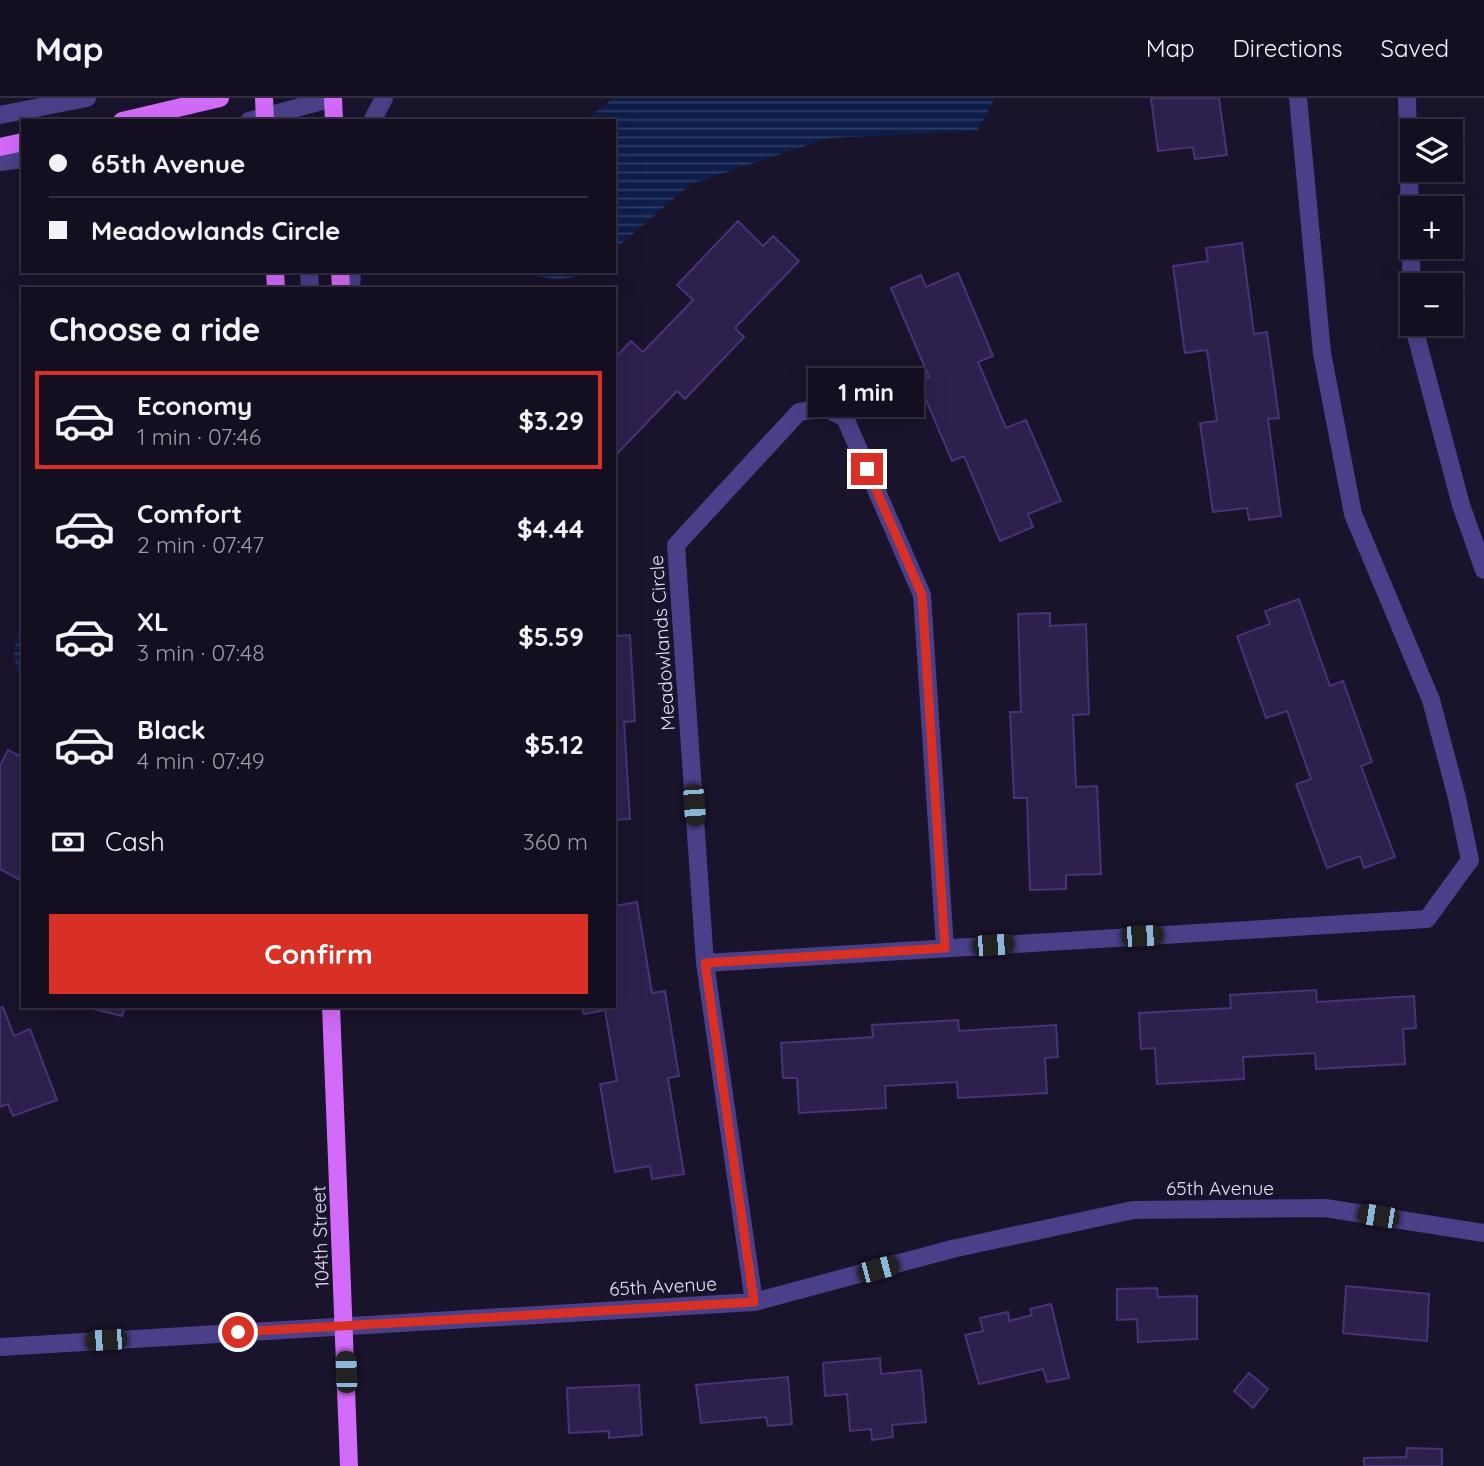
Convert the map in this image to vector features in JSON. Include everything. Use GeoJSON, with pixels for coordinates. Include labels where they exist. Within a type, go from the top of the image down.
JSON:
{"type":"FeatureCollection","features":[{"type":"Feature","properties":{"kind":"main road"},"geometry":{"type":"LineString","coordinates":[[131,119],[220,98]]}},
{"type":"Feature","properties":{"kind":"main road"},"geometry":{"type":"LineString","coordinates":[[260,119],[264,98]]}},
{"type":"Feature","properties":{"kind":"main road"},"geometry":{"type":"LineString","coordinates":[[260,119],[274,98]]}},
{"type":"Feature","properties":{"kind":"main road"},"geometry":{"type":"LineString","coordinates":[[333,98],[334,119]]}},
{"type":"Feature","properties":{"kind":"main road"},"geometry":{"type":"LineString","coordinates":[[0,147],[21,142]]}},
{"type":"Feature","properties":{"kind":"main road","name":"104th Street"},"geometry":{"type":"LineString","coordinates":[[331,1008],[349,1466]]}},
{"type":"Feature","properties":{"kind":"street"},"geometry":{"type":"LineString","coordinates":[[0,115],[87,98]]}},
{"type":"Feature","properties":{"kind":"street"},"geometry":{"type":"LineString","coordinates":[[260,119],[333,98]]}},
{"type":"Feature","properties":{"kind":"street"},"geometry":{"type":"LineString","coordinates":[[373,119],[384,98]]}},
{"type":"Feature","properties":{"kind":"street"},"geometry":{"type":"LineString","coordinates":[[705,963],[1427,919],[1470,860],[1431,700],[1353,514],[1322,353],[1298,98]]}},
{"type":"Feature","properties":{"kind":"street"},"geometry":{"type":"LineString","coordinates":[[1407,98],[1411,273]]}},
{"type":"Feature","properties":{"kind":"street"},"geometry":{"type":"LineString","coordinates":[[0,162],[21,159]]}},
{"type":"Feature","properties":{"kind":"street"},"geometry":{"type":"LineString","coordinates":[[1416,336],[1461,505],[1484,570]]}},
{"type":"Feature","properties":{"kind":"street","name":"Meadowlands Circle"},"geometry":{"type":"LineString","coordinates":[[754,1302],[705,963],[676,545],[799,412],[825,408],[845,418],[922,595],[945,948]]}},
{"type":"Feature","properties":{"kind":"street","name":"65th Avenue"},"geometry":{"type":"LineString","coordinates":[[0,1347],[754,1302],[952,1249],[1133,1210],[1325,1209],[1484,1233]]}},
{"type":"Feature","properties":{"kind":"water"},"geometry":{"type":"Polygon","coordinates":[[[614,98],[995,98],[977,131],[829,138],[691,184],[616,248],[616,119],[587,119],[614,98]]]}},
{"type":"Feature","properties":{"kind":"water"},"geometry":{"type":"Polygon","coordinates":[[[532,273],[587,273],[559,280],[532,273]]]}},
{"type":"Feature","properties":{"kind":"water"},"geometry":{"type":"Polygon","coordinates":[[[21,630],[21,673],[18,672],[14,654],[21,630]]]}},
{"type":"Feature","properties":{"kind":"building"},"geometry":{"type":"Polygon","coordinates":[[[1151,98],[1219,98],[1227,155],[1195,159],[1193,147],[1158,151],[1151,98]]]}},
{"type":"Feature","properties":{"kind":"building"},"geometry":{"type":"Polygon","coordinates":[[[738,221],[763,246],[773,236],[799,261],[735,328],[744,337],[685,399],[677,391],[616,455],[616,357],[631,341],[643,352],[693,300],[677,285],[738,221]]]}},
{"type":"Feature","properties":{"kind":"building"},"geometry":{"type":"Polygon","coordinates":[[[1242,243],[1254,334],[1267,332],[1279,418],[1268,419],[1281,516],[1249,520],[1247,508],[1213,512],[1200,423],[1217,421],[1207,350],[1185,353],[1173,266],[1208,261],[1206,248],[1242,243]]]}},
{"type":"Feature","properties":{"kind":"building"},"geometry":{"type":"Polygon","coordinates":[[[958,273],[993,356],[978,362],[1006,428],[1026,420],[1061,501],[1028,514],[1033,527],[1000,541],[964,456],[952,461],[918,381],[929,377],[891,288],[921,275],[926,287],[958,273]]]}},
{"type":"Feature","properties":{"kind":"building"},"geometry":{"type":"Polygon","coordinates":[[[1299,599],[1330,686],[1343,681],[1372,762],[1361,766],[1395,857],[1364,868],[1360,856],[1327,868],[1296,784],[1311,779],[1287,711],[1266,718],[1237,636],[1270,624],[1265,611],[1299,599]]]}},
{"type":"Feature","properties":{"kind":"building"},"geometry":{"type":"Polygon","coordinates":[[[1050,613],[1050,626],[1086,624],[1089,714],[1073,715],[1076,787],[1097,786],[1101,874],[1066,875],[1066,889],[1030,890],[1027,798],[1014,798],[1010,712],[1021,712],[1018,614],[1050,613]]]}},
{"type":"Feature","properties":{"kind":"building"},"geometry":{"type":"Polygon","coordinates":[[[616,621],[617,636],[630,635],[635,721],[624,722],[630,819],[616,820],[616,621]]]}},
{"type":"Feature","properties":{"kind":"building"},"geometry":{"type":"Polygon","coordinates":[[[8,750],[21,757],[21,880],[0,869],[0,766],[8,750]]]}},
{"type":"Feature","properties":{"kind":"building"},"geometry":{"type":"Polygon","coordinates":[[[637,902],[652,993],[665,991],[679,1076],[668,1078],[684,1174],[652,1179],[650,1166],[615,1172],[600,1084],[617,1081],[605,1010],[584,1014],[582,1008],[616,1008],[616,906],[637,902]]]}},
{"type":"Feature","properties":{"kind":"building"},"geometry":{"type":"Polygon","coordinates":[[[1316,990],[1317,1002],[1414,996],[1416,1028],[1403,1029],[1405,1064],[1316,1069],[1315,1053],[1243,1057],[1244,1079],[1157,1084],[1155,1048],[1141,1049],[1139,1013],[1231,1008],[1230,995],[1316,990]]]}},
{"type":"Feature","properties":{"kind":"building"},"geometry":{"type":"Polygon","coordinates":[[[3,1007],[14,1036],[30,1029],[57,1100],[13,1116],[8,1104],[0,1107],[0,1008],[3,1007]]]}},
{"type":"Feature","properties":{"kind":"building"},"geometry":{"type":"Polygon","coordinates":[[[90,1008],[124,1008],[122,1016],[90,1008]]]}},
{"type":"Feature","properties":{"kind":"building"},"geometry":{"type":"Polygon","coordinates":[[[958,1020],[959,1031],[1056,1025],[1058,1057],[1045,1058],[1047,1093],[958,1098],[957,1082],[885,1086],[886,1108],[799,1113],[797,1078],[783,1078],[781,1043],[873,1037],[872,1025],[958,1020]]]}},
{"type":"Feature","properties":{"kind":"building"},"geometry":{"type":"Polygon","coordinates":[[[1346,1286],[1429,1294],[1427,1341],[1343,1333],[1346,1286]]]}},
{"type":"Feature","properties":{"kind":"building"},"geometry":{"type":"Polygon","coordinates":[[[1157,1288],[1158,1297],[1197,1296],[1197,1339],[1138,1342],[1137,1319],[1117,1320],[1117,1289],[1157,1288]]]}},
{"type":"Feature","properties":{"kind":"building"},"geometry":{"type":"Polygon","coordinates":[[[1051,1304],[1069,1378],[1047,1382],[1043,1369],[979,1384],[965,1335],[983,1331],[980,1318],[1008,1312],[1009,1321],[1032,1315],[1030,1309],[1051,1304]]]}},
{"type":"Feature","properties":{"kind":"building"},"geometry":{"type":"Polygon","coordinates":[[[880,1358],[881,1374],[921,1370],[926,1422],[892,1425],[893,1437],[872,1440],[871,1429],[850,1431],[847,1394],[825,1396],[823,1363],[880,1358]]]}},
{"type":"Feature","properties":{"kind":"building"},"geometry":{"type":"Polygon","coordinates":[[[1249,1373],[1268,1389],[1253,1408],[1234,1391],[1249,1373]]]}},
{"type":"Feature","properties":{"kind":"building"},"geometry":{"type":"Polygon","coordinates":[[[788,1377],[792,1424],[768,1426],[766,1417],[701,1423],[696,1385],[788,1377]]]}},
{"type":"Feature","properties":{"kind":"building"},"geometry":{"type":"Polygon","coordinates":[[[639,1385],[642,1435],[609,1438],[609,1431],[569,1433],[567,1388],[639,1385]]]}},
{"type":"Feature","properties":{"kind":"building"},"geometry":{"type":"Polygon","coordinates":[[[1407,1448],[1442,1449],[1442,1466],[1364,1466],[1364,1458],[1406,1457],[1407,1448]]]}},
{"type":"Feature","properties":{"kind":"route"},"geometry":{"type":"LineString","coordinates":[[238,1332],[754,1302],[705,963],[945,948],[922,595],[867,469]]}}]}
